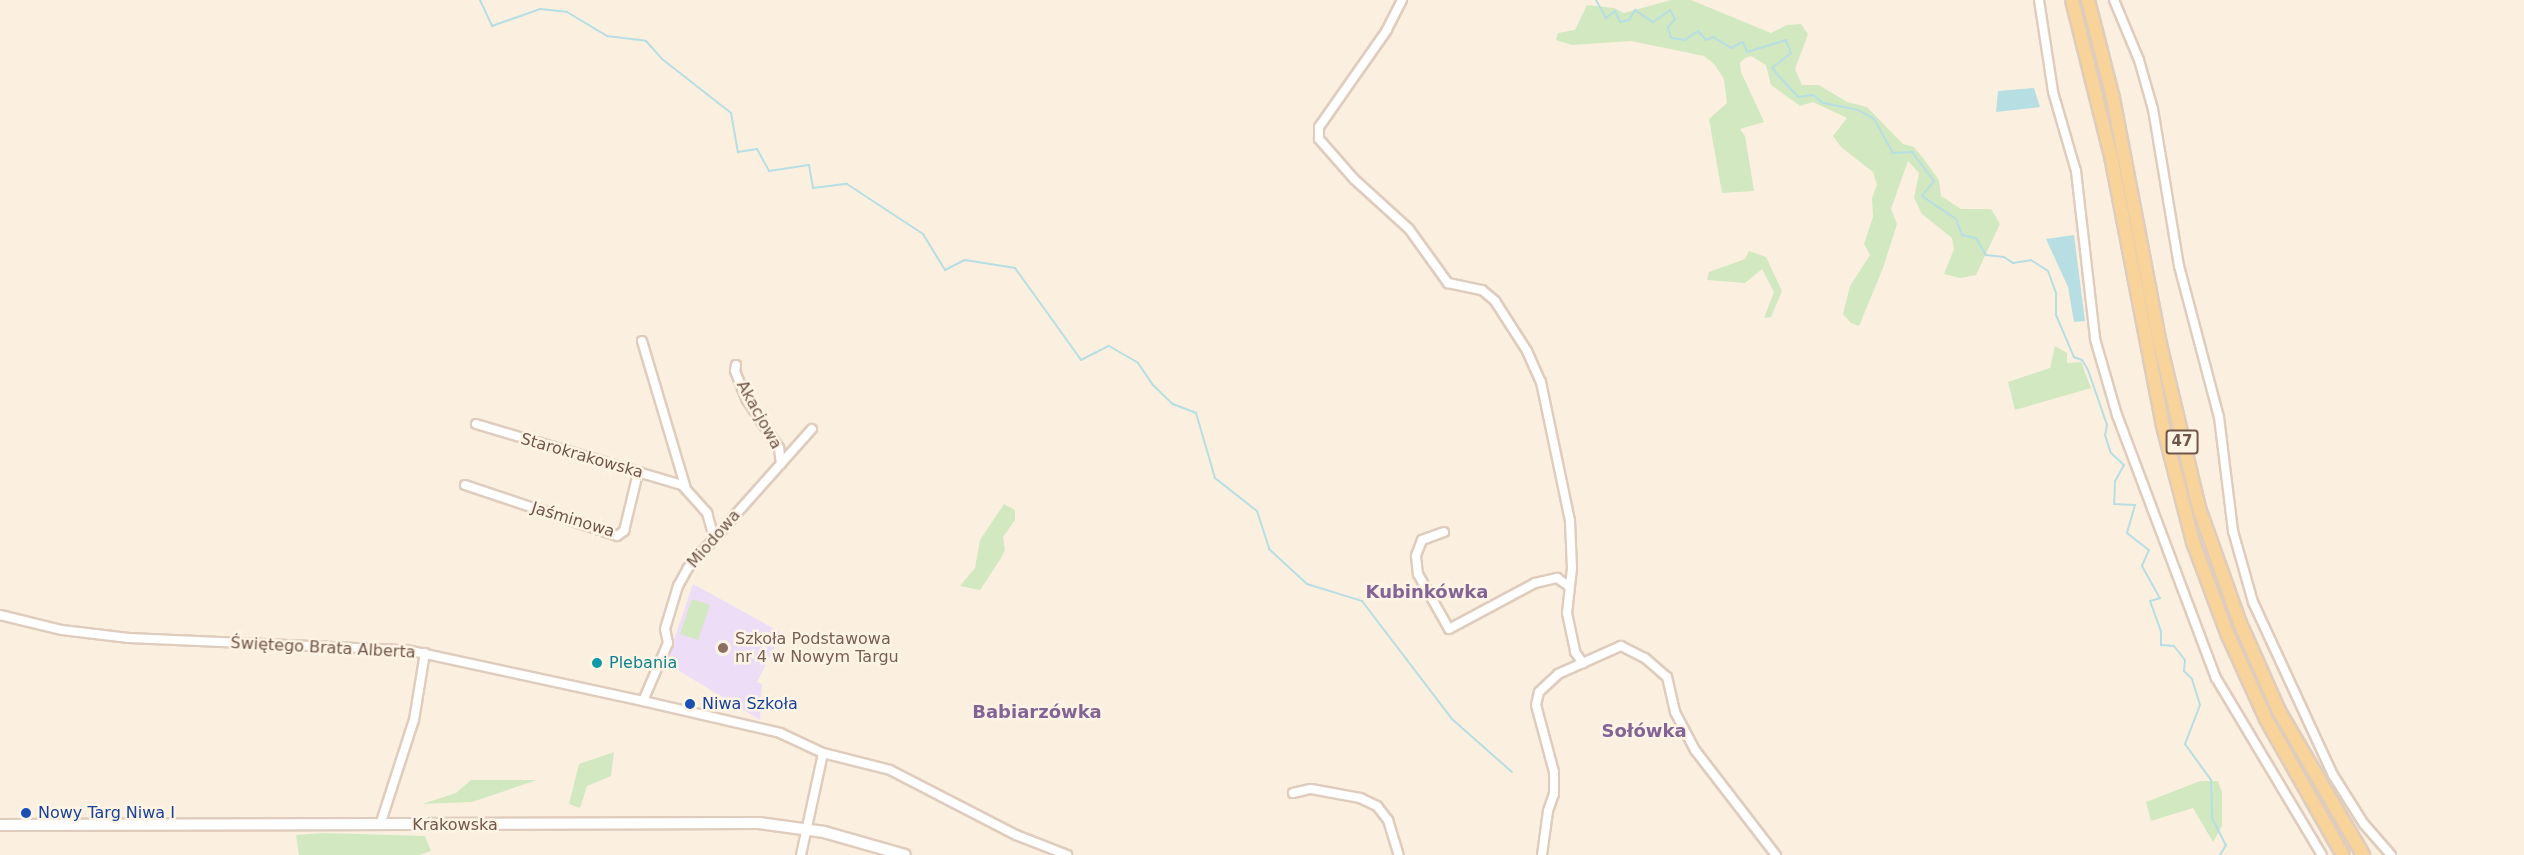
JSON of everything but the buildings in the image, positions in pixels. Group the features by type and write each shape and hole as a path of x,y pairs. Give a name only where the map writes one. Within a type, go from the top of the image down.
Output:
{"main road":[{"name":"47","path":"2072,0 2111,156 2163,426 2193,542 2227,633 2266,719 2343,855"},
{"name":"47","path":"2088,0 2113,98 2157,333 2199,508 2236,613 2279,711 2363,855"},
{"name":"Krakowska","path":"0,825 759,823 809,828 905,855"}],"street":[{"path":"1402,0 1388,30 1319,127 1319,139 1353,179 1409,229 1448,282 1482,290 1495,301 1527,351 1541,382 1570,521 1569,586 1572,639 1583,663"},
{"path":"2039,0 2050,78 2076,171 2095,339 2117,416 2216,678 2322,855"},
{"path":"2114,0 2150,98 2179,266 2219,417 2233,531 2253,602 2333,775 2364,824 2391,855"},
{"name":"Starokrakowska","path":"642,341 686,490"},
{"name":"Akacjowa","path":"736,365 735,371 747,400 779,448 782,464"},
{"name":"Starokrakowska","path":"476,424 682,485 707,513 714,538"},
{"name":"Miodowa","path":"643,701 668,643 665,629 678,586 714,538 812,429"},
{"name":"Jaśminowa","path":"465,485 617,536 624,531 638,473"},
{"path":"1444,532 1422,540 1416,556 1418,574 1449,628 1534,583 1557,578 1569,586"},
{"name":"Świętego Brata Alberta","path":"0,615 62,630 129,638 384,647 425,653 643,701 780,733 823,753 890,770 1016,835 1067,855"},
{"path":"1542,855 1548,811 1554,794 1554,772 1536,705 1547,681 1621,646 1659,668 1667,678 1675,712 1695,750 1776,855"},
{"path":"380,825 414,720 425,653"},
{"path":"801,855 809,828 823,753"},
{"path":"1293,792 1311,789 1360,798 1377,806 1388,820 1399,855"}],"shaded area":[{"name":"Szkoła Podstawowa nr 4 w Nowym Targu","path":"693,584 782,633 757,682 762,684 760,720 666,663"}],"green space":[{"path":"1671,0 1691,0 1771,33 1787,25 1801,24 1808,34 1795,69 1802,85 1819,85 1847,102 1867,107 1903,144 1914,147 1939,180 1941,196 1961,209 1991,209 2000,224 1976,275 1960,278 1944,274 1954,249 1952,238 1922,214 1914,198 1919,173 1908,161 1891,209 1897,224 1883,268 1859,326 1851,323 1843,314 1850,286 1870,255 1864,244 1873,217 1872,198 1877,185 1873,172 1841,147 1833,136 1847,118 1813,102 1800,106 1771,85 1766,65 1751,56 1745,58 1740,63 1741,72 1764,122 1740,129 1745,136 1754,191 1722,193 1709,119 1727,103 1724,79 1714,64 1704,56 1631,41 1572,45 1556,40 1558,33 1575,30 1587,5 1614,8 1624,13"},
{"path":"1749,251 1766,257 1782,291 1771,317 1764,318 1774,292 1762,269 1745,283 1707,280 1709,272 1745,259"},
{"path":"2055,346 2067,353 2067,363 2081,362 2091,388 2015,410 2008,382 2050,368"},
{"path":"1004,504 1015,510 1015,520 1003,537 1005,550 1001,558 980,590 960,586 975,568 980,540"},
{"path":"692,599 710,605 698,640 680,634"},
{"path":"614,752 611,776 587,786 580,808 569,804 579,764"},
{"path":"471,780 537,780 472,802 422,804 456,793"},
{"path":"2200,781 2218,781 2222,792 2222,826 2213,842 2193,808 2151,821 2146,802"},
{"path":"324,833 425,836 431,851 419,855 299,855 296,835"}],"water":[{"path":"2034,88 2040,107 1996,112 1998,91"},
{"path":"2074,235 2085,321 2074,322 2068,287 2046,239"}],"waterway":[{"path":"480,0 492,26 540,9 567,12 607,36 646,41 662,59 731,113 738,152 757,149 769,171 809,165 813,188 847,184 923,234 945,270 965,260 1015,268 1081,360 1109,346 1138,363 1153,385 1173,404 1196,413 1215,478 1257,511 1269,549 1307,584 1362,601 1452,719 1512,772"},
{"path":"1596,0 1606,18 1615,11 1620,22 1629,20 1635,10 1653,22 1670,10 1675,19 1668,27 1671,38 1685,40 1698,31 1706,40 1713,37 1731,48 1743,42 1747,52 1786,40 1791,53 1772,68 1798,97 1813,95 1823,103 1858,110 1874,119 1893,153 1912,152 1934,181 1922,196 1956,219 1962,235 1976,238 1986,255 2004,257 2013,263 2031,260 2048,271 2056,293 2056,315 2074,357 2082,360 2088,370 2107,425 2105,435 2111,453 2124,465 2115,481 2114,504 2135,505 2127,533 2149,550 2142,566 2160,598 2150,601 2161,631 2161,645 2174,646 2185,660 2184,671 2192,679 2200,705 2185,744 2211,780 2212,818 2226,845 2220,855"}],"place":[{"name":"Szkoła Podstawowa nr 4 w Nowym Targu","path":"723,648"},
{"name":"Plebania","path":"597,663"},
{"name":"Niwa Szkoła","path":"690,704"},
{"name":"Nowy Targ Niwa I","path":"26,813"}],"district":[{"name":"Kubinkówka","path":"1427,592"},
{"name":"Babiarzówka","path":"1037,712"},
{"name":"Sołówka","path":"1644,731"}]}
